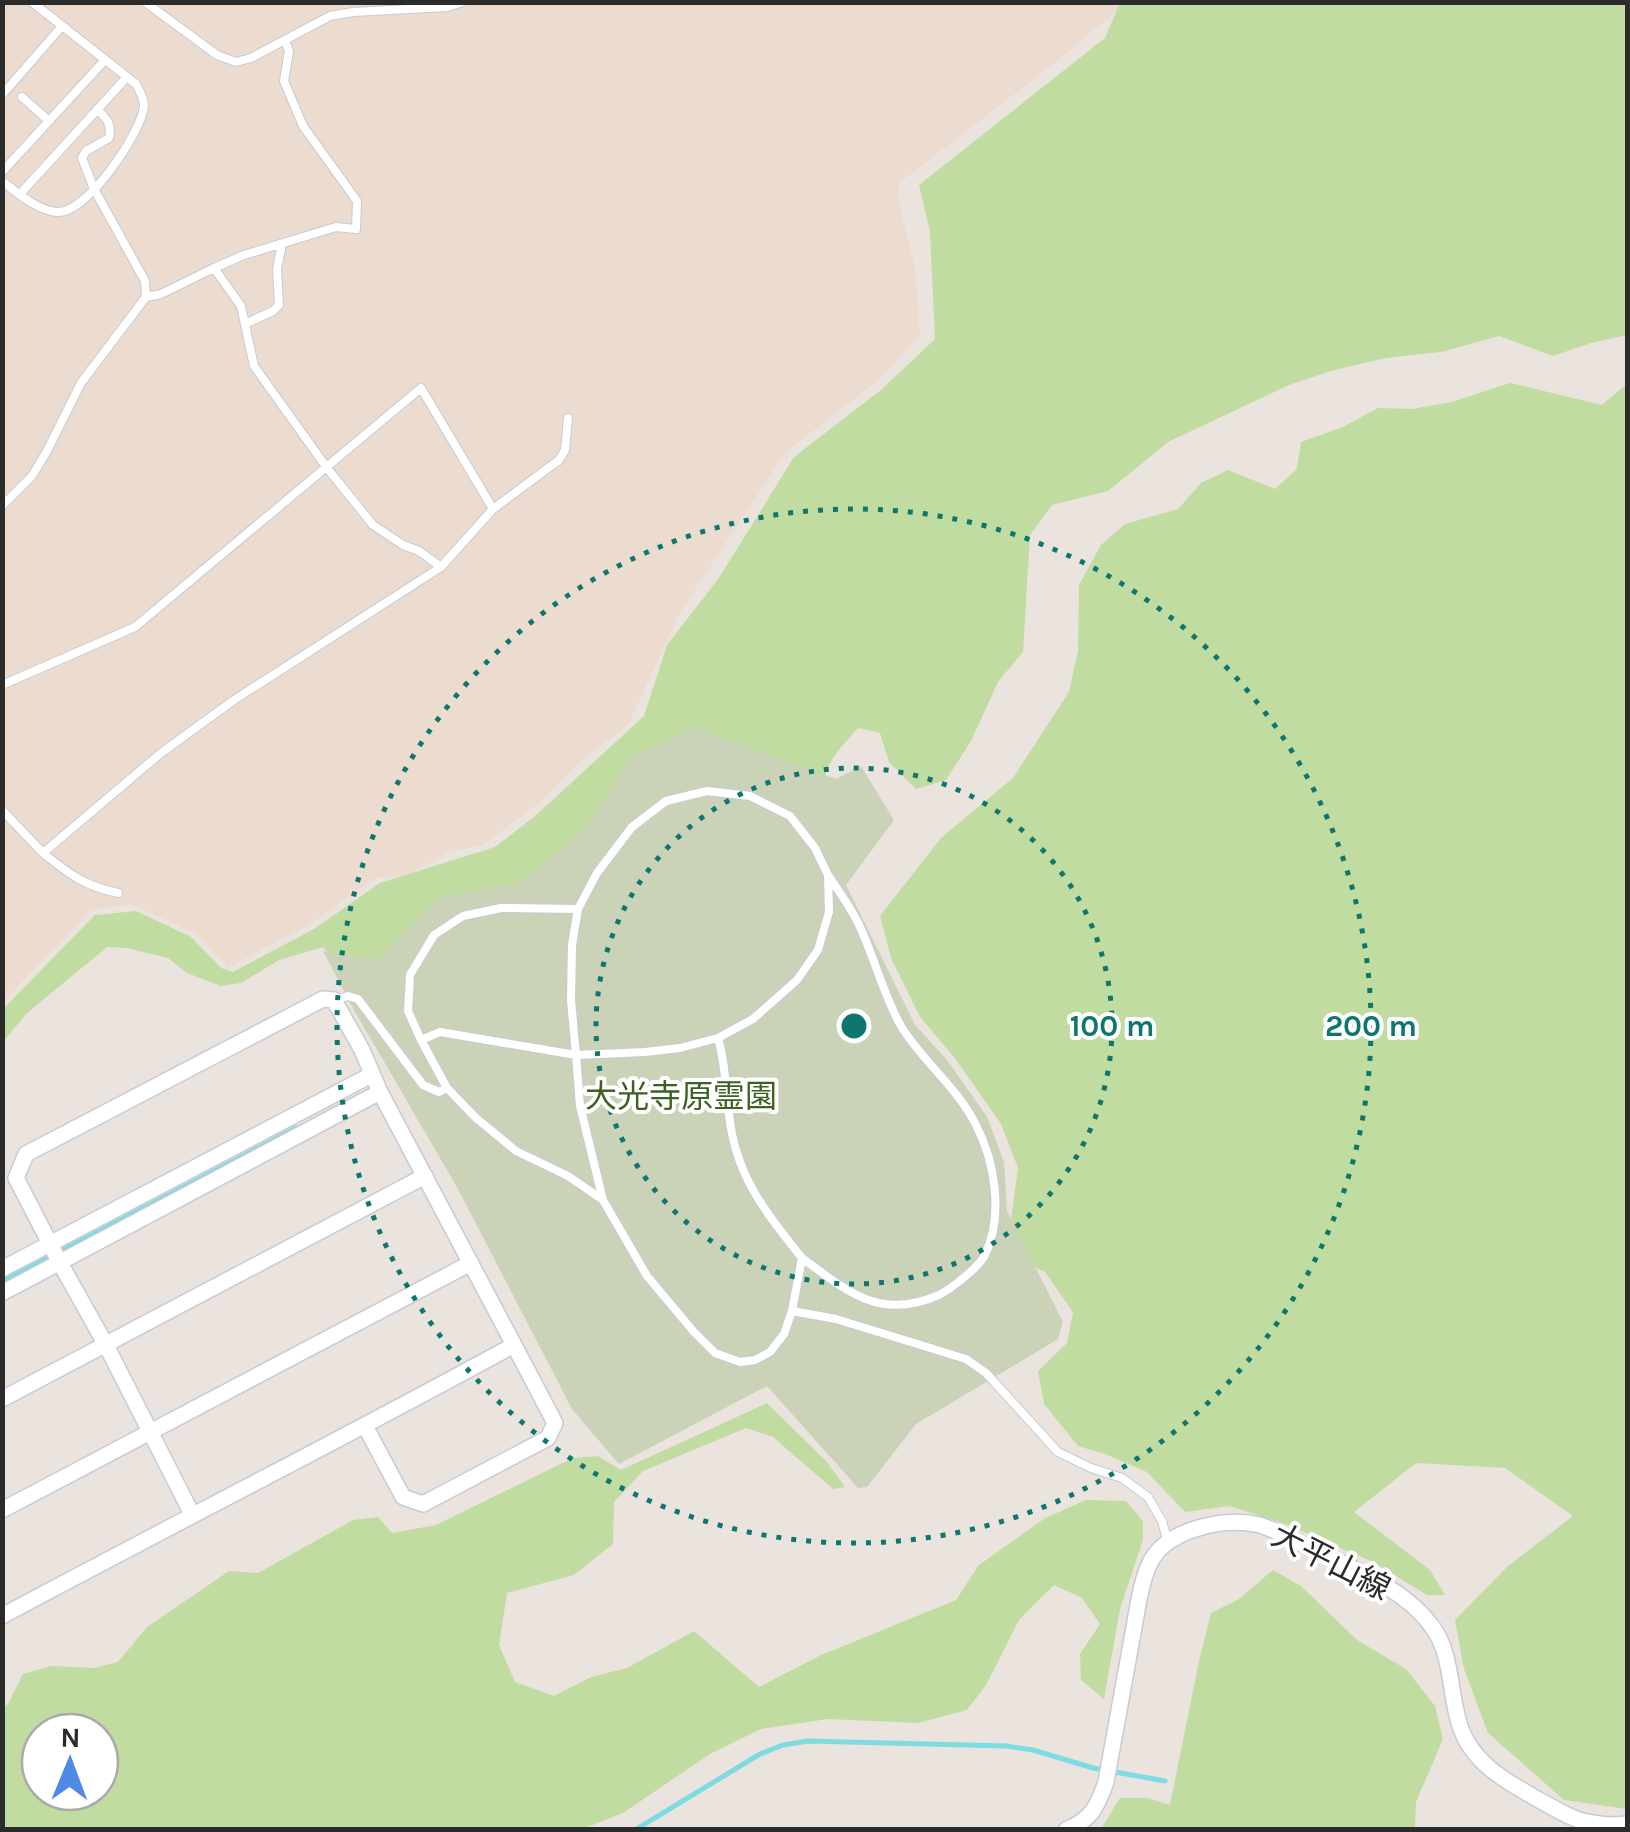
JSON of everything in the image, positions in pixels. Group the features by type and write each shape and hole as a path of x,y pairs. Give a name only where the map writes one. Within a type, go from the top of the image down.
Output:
{"street":[{"path":"192,1514 16,1178 26,1154 323,999 334,1000 362,1050 370,1075 555,1422 548,1438 423,1504 403,1497 365,1426"},
{"path":"2,1268 370,1075"},
{"path":"2,1293 380,1092"},
{"path":"2,1399 426,1176"},
{"path":"2,1510 471,1263"},
{"path":"2,1616 514,1345"},
{"name":"大平山線","path":"1168,1543 1191,1531 1222,1523 1256,1524 1386,1586 1416,1606 1434,1628 1444,1648 1460,1728 1474,1752 1499,1778 1581,1820 1628,1824"},
{"path":"1066,1830 1096,1808 1106,1782 1141,1593 1152,1560 1168,1543"}],"lane":[{"path":"2,180 32,203 59,212 74,208 94,189 133,138 144,111 144,98 136,84 32,2"},
{"path":"145,2 217,55 236,62 251,58 330,16 447,7 463,2"},
{"path":"2,96 62,26"},
{"path":"146,297 161,294 244,254 336,228 356,229 357,202 304,126 284,82 290,52 285,40"},
{"path":"2,172 105,60"},
{"path":"20,194 126,77"},
{"path":"2,79 11,86"},
{"path":"22,97 49,121"},
{"path":"2,506 32,476 80,383 146,297 145,281 94,189 82,158 109,138 108,120 97,110"},
{"path":"246,324 279,305 277,268 282,244"},
{"path":"214,268 241,306 254,366 327,468 373,524 441,567"},
{"path":"2,686 135,628 421,388 493,510"},
{"path":"43,852 161,753 234,700 441,567 493,510 558,460 564,450 568,418"},
{"path":"718,1038 725,1060 729,1117 742,1172 760,1204 802,1258 848,1292 877,1304 912,1305 944,1293 984,1258 993,1227 995,1200 992,1168 976,1124 956,1092 900,1025 858,922 815,848 790,816 750,796 707,791 666,801 632,827 598,873 578,909 572,945 571,1000 580,1106 604,1200 648,1276 715,1353 740,1362 756,1360 770,1352 784,1334 802,1258"},
{"path":"2,810 74,878 94,888 118,893"},
{"path":"421,1040 440,1032 576,1055 680,1048 718,1038 753,1019 798,980 818,950 829,912 828,876"},
{"path":"578,909 501,908 463,916 434,935 410,975 408,1011 447,1088 476,1118 516,1151 568,1176 604,1200"},
{"path":"334,1000 348,996 358,999 424,1085 440,1092 447,1088"},
{"path":"792,1310 966,1359 986,1373 1058,1452 1122,1478 1148,1497 1162,1521 1168,1543"}],"shaded area":[{"path":"3,3 1126,3 899,183 898,199 915,269 920,335 883,376 785,453 679,614 628,725 584,758 539,803 483,845 451,851 403,877 377,877 313,922 228,968 200,936 132,904 91,910 3,1002"}],"green space":[{"path":"1120,3 1627,3 1627,335 1553,356 1499,336 1441,352 1385,358 1331,371 1289,385 1168,442 1108,491 1052,505 1030,535 1023,652 998,682 971,741 946,780 916,789 889,762 880,733 858,728 832,760 819,800 397,993 340,966 323,947 279,960 241,983 221,986 187,973 168,958 107,947 26,1014 3,1042 3,1009 95,915 136,911 191,937 221,968 233,972 314,929 380,883 495,847 534,817 644,716 667,645 719,578 794,457 881,390 935,339 930,232 919,185 1105,38"},
{"path":"1510,383 1602,405 1627,384 1627,1809 1564,1800 1488,1733 1464,1669 1455,1620 1508,1566 1573,1516 1505,1468 1416,1463 1354,1512 1430,1570 1445,1595 1427,1595 1375,1563 1288,1525 1229,1506 1185,1512 1147,1472 1078,1446 1044,1404 1038,1371 1067,1343 1073,1312 1045,1272 1019,1260 1009,1234 1018,1168 1001,1124 955,1058 920,1017 891,958 880,916 941,838 1013,778 1069,692 1078,651 1079,585 1101,545 1125,524 1178,509 1201,483 1228,470 1275,489 1297,469 1301,442 1343,427 1378,408 1412,409 1452,402"},
{"name":"大光寺原霊園","path":"695,728 836,779 861,766 894,820 846,885 915,1025 947,1060 987,1117 1004,1162 1007,1211 1063,1322 1058,1339 916,1424 867,1487 858,1488 767,1386 619,1464 572,1409 458,1189 323,951 377,960 439,898 519,883 584,831 630,757"},
{"path":"767,1403 826,1461 845,1487 833,1489 773,1437 746,1428 643,1471 614,1502 613,1544 574,1575 507,1593 499,1645 515,1682 554,1696 591,1677 627,1668 694,1631 759,1687 819,1656 956,1600 979,1565 1045,1518 1086,1500 1126,1501 1143,1521 1143,1540 1120,1609 1104,1699 1081,1680 1080,1654 1100,1624 1082,1598 1054,1585 1019,1620 986,1685 967,1710 918,1723 828,1719 761,1729 710,1754 623,1813 582,1829 3,1829 3,1707 23,1674 51,1666 94,1668 118,1662 147,1627 229,1571 258,1573 353,1520 378,1517 392,1533 436,1525 573,1458 598,1456 621,1470"},
{"path":"1273,1570 1301,1586 1357,1640 1406,1669 1435,1706 1443,1739 1416,1802 1415,1829 1101,1829 1120,1798 1148,1798 1170,1805 1211,1613 1239,1599"}],"waterway":[{"path":"2,1282 296,1128"},
{"path":"635,1830 760,1754 808,1741 1006,1746 1165,1781"}]}
